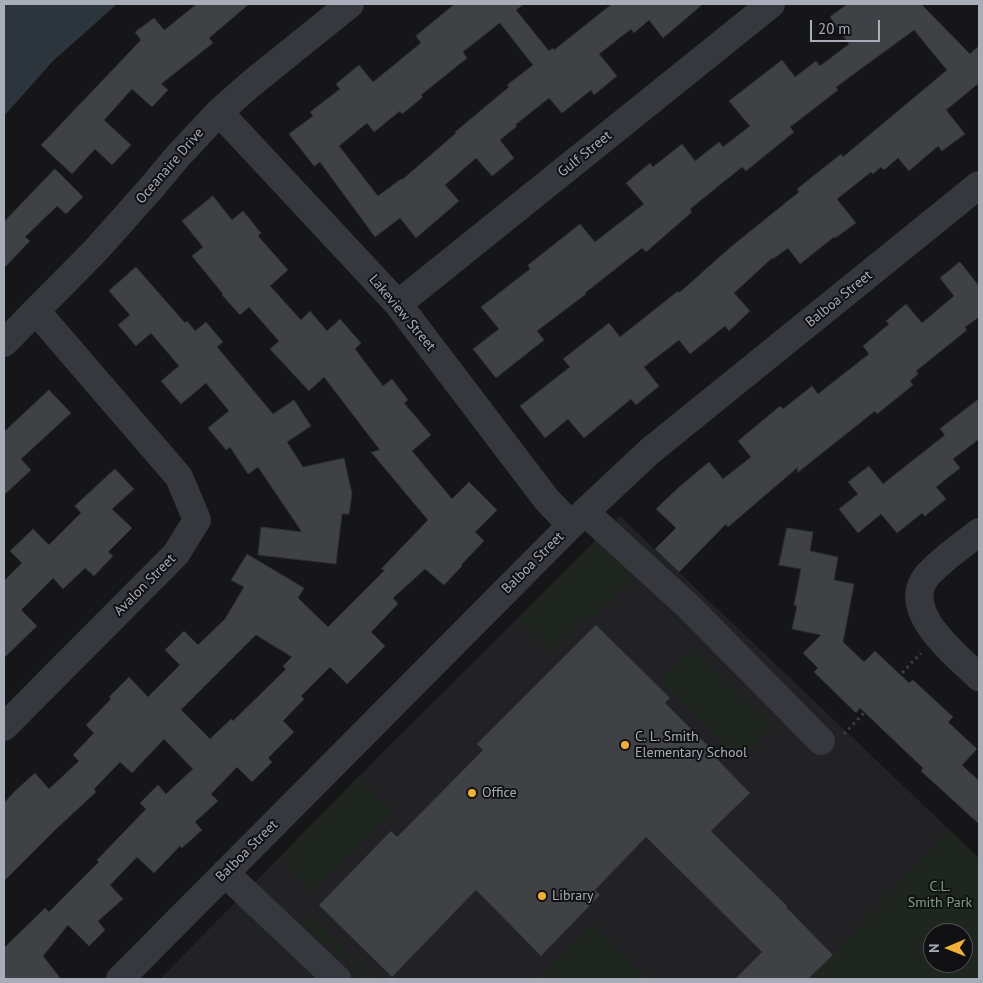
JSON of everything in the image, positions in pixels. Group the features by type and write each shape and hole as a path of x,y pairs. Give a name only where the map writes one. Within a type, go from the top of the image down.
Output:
{"street":[{"name":"Oceanaire Drive","path":"4,343 96,250 176,157 219,112 350,4"},
{"name":"Gulf Street","path":"398,304 772,4"},
{"name":"Lakeview Street","path":"219,112 398,304 547,500 578,518 689,606 821,741"},
{"name":"Balboa Street","path":"133,975 225,873 578,518 650,451 979,186"},
{"name":"Avalon Street","path":"4,727 176,554 196,520 179,477 36,311"},
{"path":"979,532 938,566 926,578 919,592 927,621 937,636 979,677"},
{"path":"225,873 338,979"}],"path":[{"path":"821,741 829,749 937,636"}],"shaded area":[{"path":"4,4 117,4 53,61 4,116"},
{"name":"C. L. Smith Elementary School","path":"620,516 979,858 979,979 160,979 377,758"}],"green space":[{"path":"597,539 634,577 589,622 584,618 550,652 517,619"},
{"path":"692,647 773,726 741,759 660,680"},
{"path":"359,776 393,812 312,892 281,856"},
{"name":"C.L. Smith Park","path":"948,829 979,858 979,979 808,979 833,955"},
{"path":"313,916 376,979 364,979 306,922"},
{"path":"593,923 648,979 536,979"}],"building":[{"path":"197,4 249,4 209,38 213,43 161,84 168,90 152,107 132,89 104,120 131,145 112,165 95,149 72,174 41,145 141,40 135,32 154,18 164,30"},
{"path":"455,4 524,4 516,10 549,51 553,48 554,50 612,4 703,4 663,38 649,20 634,33 631,29 599,54 617,76 594,95 591,90 562,113 549,98 515,125 517,126 500,140 514,158 492,176 476,158 445,185 459,201 416,238 400,218 375,237 320,162 314,166 289,134 313,116 310,112 340,89 336,84 359,65 373,82 421,43 416,36","holes":["500,23 533,65 507,85 509,87 402,180 378,196 339,146 367,123 374,132 400,111 402,114 423,97 421,95 467,58 463,52"]},
{"path":"848,4 921,4 970,54 979,46 979,83 946,110 965,134 942,151 938,146 909,171 898,158 884,170 881,167 873,174 871,172 837,199 856,223 834,237 800,264 788,248 772,258 734,293 750,311 729,331 725,326 690,354 679,340 644,367 659,386 636,405 631,399 584,438 568,419 545,438 520,406 570,367 563,359 609,323 620,337 678,291 679,293 732,246 799,192 797,189 841,154 843,157 947,70 914,30 836,87 838,90 790,127 794,132 746,171 742,167 690,209 692,212 646,252 642,248 537,331 544,340 496,378 473,349 499,329 481,307 530,269 528,265 580,224 595,242 644,204 626,183 650,163 653,167 682,144 695,161 719,142 723,147 750,126 729,101 782,60 795,77 816,61 820,66 849,44 830,17"},
{"path":"55,169 83,197 66,214 57,206 25,237 30,241 4,268 4,222"},
{"path":"213,196 232,220 243,211 261,233 258,236 288,270 270,286 301,320 310,311 327,331 340,319 361,343 355,349 383,386 392,379 408,400 404,403 431,435 412,451 452,499 469,482 497,510 475,532 484,541 444,585 425,569 393,598 398,604 371,632 385,646 347,684 330,667 301,696 304,699 283,721 294,732 268,758 272,762 252,782 237,767 211,794 218,801 195,822 202,830 182,848 180,846 154,873 137,857 110,885 123,899 98,921 105,930 89,946 68,925 43,956 61,979 4,979 4,948 45,908 49,912 99,862 97,860 146,809 140,803 158,785 166,794 193,769 164,739 132,773 120,762 94,789 96,792 4,881 4,803 15,791 35,773 49,789 79,761 73,755 94,733 86,725 111,699 109,697 129,677 148,697 180,665 165,650 184,631 198,645 225,619 244,587 231,580 247,554 304,588 298,598 328,627 385,570 381,569 428,520 371,452 380,450 324,377 309,391 270,349 279,341 249,307 240,315 222,295 192,256 203,247 182,221","holes":["256,635 292,657 283,666 286,669 233,721 231,719 210,739 181,710"]},
{"path":"960,262 979,286 979,317 965,327 967,330 916,371 918,374 910,381 913,385 877,414 875,411 797,473 798,467 728,527 726,524 679,572 655,549 676,528 656,509 678,488 709,462 723,479 751,457 738,441 780,406 783,409 812,386 818,394 869,354 863,346 889,324 886,321 906,304 922,323 954,296 940,278"},
{"path":"136,267 185,323 187,321 195,331 206,322 223,342 217,347 273,414 294,400 311,426 287,442 303,467 344,458 352,494 349,514 342,514 336,564 258,555 261,527 302,532 258,467 248,474 230,447 226,450 208,428 229,411 206,383 181,404 161,381 179,366 151,333 136,346 118,325 130,315 109,291"},
{"path":"49,390 71,413 21,459 31,470 4,495 4,432"},
{"path":"979,399 979,439 953,459 960,468 936,487 946,499 925,516 922,513 897,533 881,514 858,533 839,509 858,494 848,482 869,466 883,484 945,435 940,429"},
{"path":"115,469 134,489 112,509 132,528 108,552 113,556 94,576 85,568 63,589 53,578 21,610 37,626 4,658 4,581 22,563 10,551 33,529 49,545 81,513 75,506"},
{"path":"787,528 813,532 810,551 838,557 834,580 854,584 843,642 864,662 875,651 909,683 913,680 953,717 948,722 977,749 962,765 979,781 979,824 921,771 923,768 860,708 856,713 814,672 818,668 803,653 821,635 792,629 797,606 794,605 801,569 779,565"},
{"path":"596,625 670,698 665,703 714,752 712,754 750,793 711,831 787,906 833,955 808,979 735,979 762,952 646,837 595,890 600,895 541,956 476,890 392,977 319,905 391,831 397,837 483,750 477,744"}],"place":[{"name":"C. L. Smith Elementary School","path":"625,745"},
{"name":"Office","path":"472,793"},
{"name":"Library","path":"542,896"}]}
